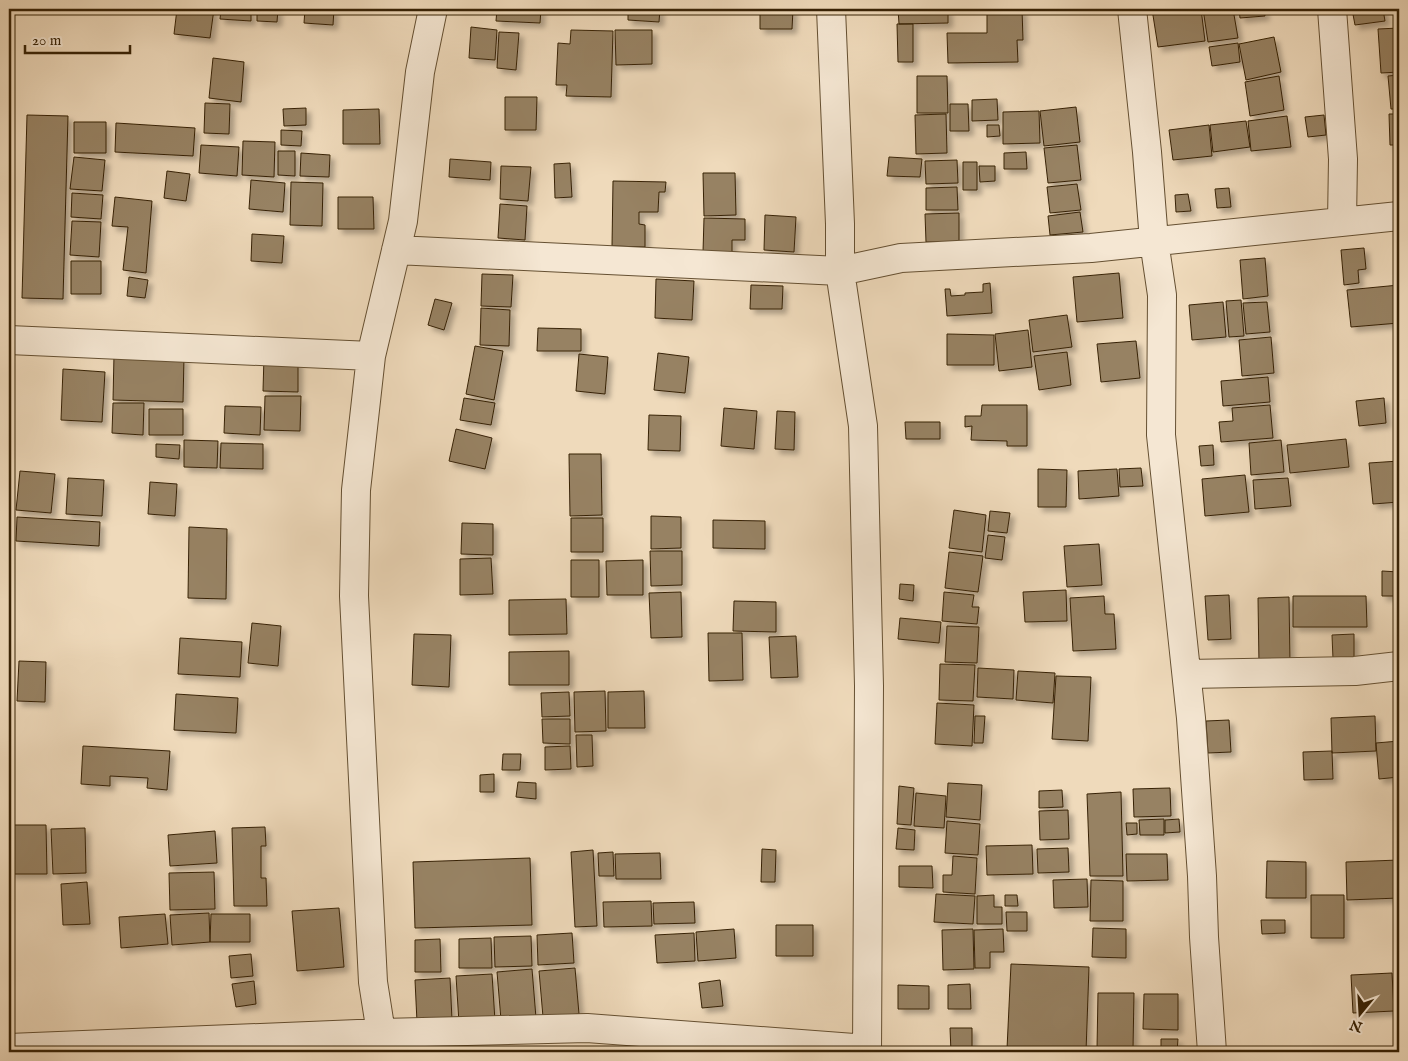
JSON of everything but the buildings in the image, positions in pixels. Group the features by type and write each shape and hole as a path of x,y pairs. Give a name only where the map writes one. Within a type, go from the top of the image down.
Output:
{"street":[{"path":"383,1043 373,982 354,596 356,490 371,356 403,221 420,72 433,9"},
{"path":"9,1048 383,1043 587,1028 867,1051 869,686 863,426 840,271 840,224 831,9"},
{"path":"1132,9 1154,242 1162,295 1161,435 1187,674 1202,866 1204,937 1212,1052"},
{"path":"1332,9 1343,159 1342,222"},
{"path":"396,250 840,271 901,258 1091,248 1399,216"},
{"path":"9,340 371,356"},
{"path":"1187,674 1355,671 1399,666"}]}
